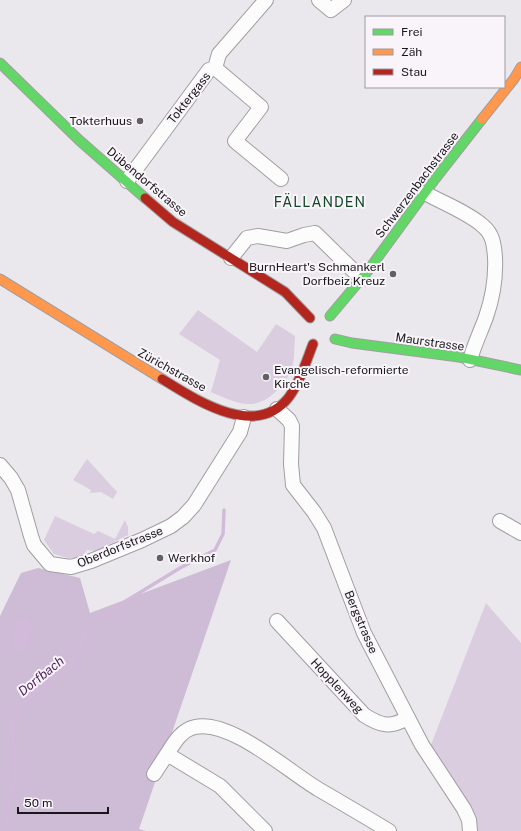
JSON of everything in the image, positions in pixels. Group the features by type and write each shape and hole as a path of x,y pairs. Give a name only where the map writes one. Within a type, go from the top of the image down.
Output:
{"main road":[{"name":"Dübendorfstrasse","path":"0,63 79,140 173,222 285,292 308,322 320,314 330,316"},
{"name":"Schwerzenbachstrasse","path":"330,316 342,304 362,279 425,193 514,79 521,67"},
{"name":"Zürichstrasse","path":"0,279 190,396 224,411 244,417 261,415 277,408 290,396 321,343 337,327 330,316"},
{"name":"Maurstrasse","path":"321,343 352,344 423,352 521,370"}],"street":[{"name":"Toktergass","path":"127,181 209,70 215,68 219,54 266,0"},
{"path":"319,0 331,10 344,0"},
{"path":"215,68 262,107 235,141 281,179"},
{"path":"425,193 485,227 494,245 494,288 486,316 473,348 470,360"},
{"path":"231,258 247,238 258,236 287,241 315,233 362,279"},
{"name":"Bergstrasse","path":"277,408 289,420 292,426 291,464 293,485 314,512 324,528 364,633 422,744 464,809 469,820 470,831"},
{"name":"Oberdorfstrasse","path":"0,465 11,478 18,490 34,545 50,564 71,567 91,561 142,540 171,526 183,517 194,505 240,432 244,417"},
{"path":"500,521 521,533"},
{"name":"Hopplenweg","path":"277,621 364,715 375,723 390,725 399,723 408,718"},
{"path":"154,774 180,734 194,727 215,727 245,740 317,788 389,831"},
{"path":"167,754 220,786 265,831"}],"shaded area":[{"path":"198,310 257,352 276,324 295,336 292,369 282,385 272,395 260,402 247,404 233,401 211,392 220,360 179,334"},
{"path":"87,459 117,492 113,499 101,492 90,493 91,490 73,480"},
{"path":"55,516 94,534 98,531 115,539 125,520 128,527 128,535 96,551 87,550 82,557 68,558 54,554 44,540"},
{"path":"231,560 139,829 146,831 0,831 0,616 21,573 38,568 80,578 90,613"},
{"path":"486,603 521,643 521,831 463,831 464,818 427,755"},
{"path":"28,617 33,626 28,646 23,653 10,644 17,621"}],"waterway":[{"name":"Dorfbach","path":"0,830 8,819 8,804 16,777 12,722 21,705 73,662 88,629 103,615 180,568 215,550 223,534 224,510"}],"traffic: fast":[{"path":"0,63 79,140 145,198"},
{"path":"330,316 367,272 435,179 482,119"},
{"path":"335,339 352,343 459,357 521,370"}],"traffic: slow":[{"path":"482,119 514,79 521,67"},
{"path":"0,279 162,379"}],"traffic: jam":[{"path":"145,198 173,222 285,292 310,318"},
{"path":"162,379 192,397 226,412 243,416 260,415 275,409 289,397 300,378 313,344"}],"place":[{"name":"Tokterhuus","path":"140,121"},
{"name":"BurnHeart's Schmankerl Dorfbeiz Kreuz","path":"393,274"},
{"name":"Evangelisch-reformierte Kirche","path":"266,377"},
{"name":"Werkhof","path":"160,558"}],"district":[{"name":"FÄLLANDEN","path":"320,202"}]}
